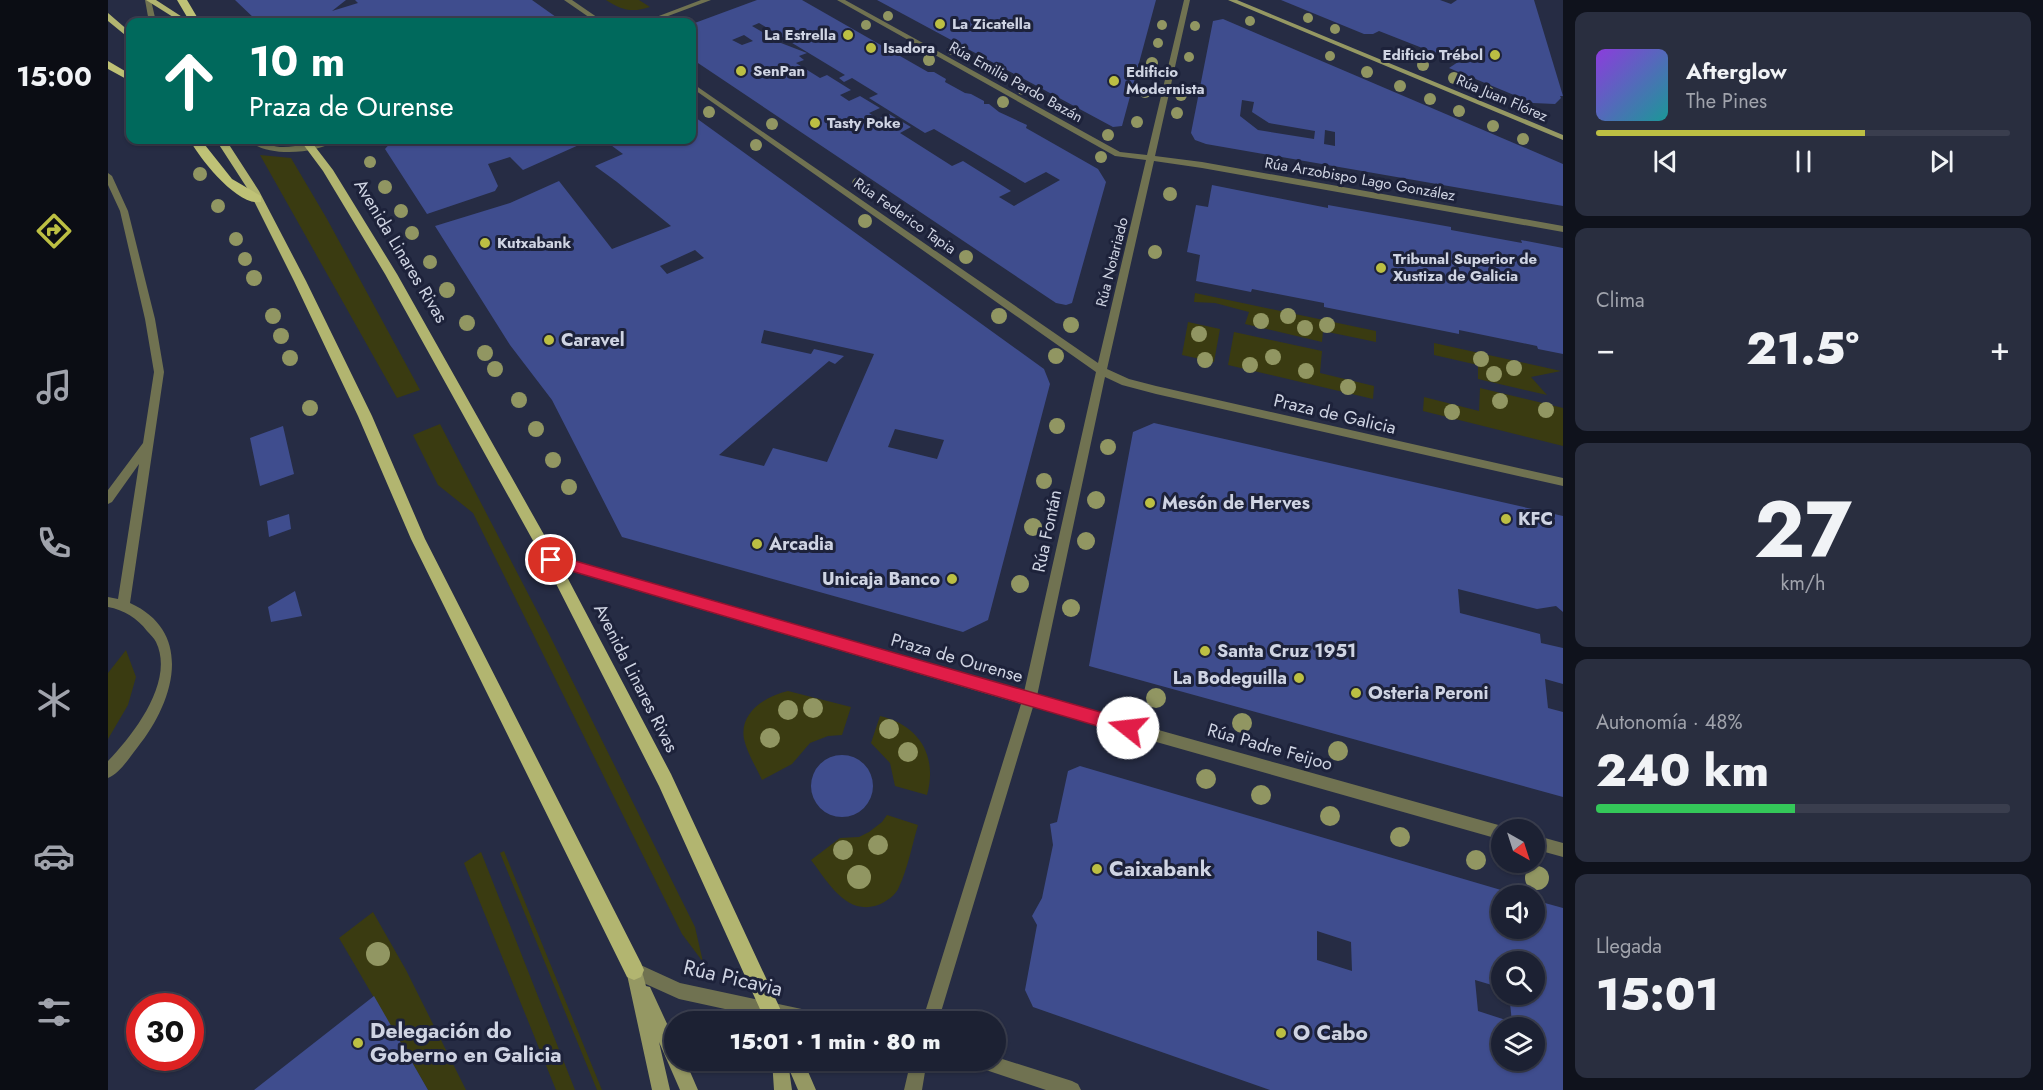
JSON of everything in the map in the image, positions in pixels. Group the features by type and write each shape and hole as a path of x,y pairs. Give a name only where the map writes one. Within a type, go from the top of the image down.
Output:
{"highway":[{"path":"182,0 193,18"},
{"path":"108,64 126,75"},
{"path":"198,144 228,182 257,199"}],"main road":[{"path":"149,0 179,18"},
{"name":"Rúa Juan Flórez","path":"1231,0 1563,138"},
{"path":"108,16 126,32"},
{"path":"224,144 257,199 365,416 418,539 634,970 664,1036"},
{"name":"Avenida Linares Rivas","path":"310,144 391,274 551,560 665,780 770,1011"},
{"path":"634,970 661,1090"},
{"path":"680,1071 689,1090"},
{"path":"781,1071 783,1090"},
{"path":"799,1071 807,1090"}],"street":[{"path":"149,0 152,18"},
{"path":"567,0 594,18"},
{"path":"658,18 708,0"},
{"name":"Rúa Emilia Pardo Bazán","path":"840,0 1118,154 1151,159"},
{"name":"Rúa Notariado","path":"1102,371 1187,0"},
{"name":"Rúa Federico Tapia","path":"696,89 1102,371"},
{"path":"256,144 268,148 301,144"},
{"name":"Rúa Arzobispo Lago González","path":"1151,159 1202,165 1563,229"},
{"path":"108,176 124,211 150,319 159,372 123,604"},
{"name":"Praza de Galicia","path":"1102,371 1126,382 1156,390 1563,482"},
{"name":"Rúa Fontán","path":"1029,700 1102,371"},
{"path":"110,494 147,444"},
{"name":"Praza de Ourense","path":"551,560 1029,700 933,1011"},
{"path":"108,602 123,604 134,609 156,629 166,654 165,683 153,715 129,750 108,771"},
{"name":"Rúa Padre Feijoo","path":"1029,700 1491,830"},
{"path":"1545,845 1563,850"},
{"name":"Rúa Picavia","path":"634,970 679,991 749,1011"},
{"path":"1006,1068 1072,1090"},
{"path":"913,1090 917,1071"}],"shaded area":[{"path":"606,0 639,0 650,7 627,10"},
{"path":"260,155 291,158 327,219 420,390 397,398"},
{"path":"1195,293 1376,331 1376,342 1323,331 1322,342 1245,324 1249,312 1215,303 1194,302"},
{"path":"1188,322 1220,329 1214,362 1182,355"},
{"path":"1234,332 1322,351 1320,373 1374,386 1373,399 1228,365"},
{"path":"1434,343 1561,371 1531,377 1547,395 1478,379 1478,365 1434,355"},
{"path":"1480,388 1563,408 1563,446 1423,411 1424,397 1479,411"},
{"path":"440,424 548,632 695,927 703,962 682,934 473,513 438,485 413,435"},
{"path":"126,650 136,677 128,705 108,739 108,673"},
{"path":"788,691 851,707 842,735 828,736 810,743 792,764 762,780 745,744 746,721 750,713 763,701"},
{"path":"880,716 894,720 905,727 922,744 930,767 927,795 895,786 890,763 871,743"},
{"path":"887,815 918,825 905,872 898,890 887,900 878,905 856,906 831,887 811,860 840,838 859,837 869,832"},
{"path":"504,851 602,1090 597,1090 500,853"},
{"path":"481,852 575,1090 556,1090 464,863"},
{"path":"373,912 406,970 466,1090 428,1090 339,938"}],"building":[{"path":"235,0 346,0 332,11 358,3 355,0 532,0 557,18 254,18"},
{"path":"757,0 802,0 928,72 934,72 946,79 945,82 984,101 984,104 989,104 999,112 1027,125 1026,128 1098,169 1106,182 1072,303 1066,305 1056,303 696,62 696,23","holes":["759,23 845,75 839,78 844,82 852,78 878,94 869,98 925,133 934,129 1025,183 1046,172 1060,180 1014,206 999,197 1011,191 963,161 952,166 900,133 911,127 889,114 878,119 869,113 880,108 860,96 849,101 840,95 851,90 827,75 820,78 796,63 804,60 799,56 807,53 781,43 752,26","744,35 753,41 742,45 732,40"]},
{"path":"877,0 1156,0 1122,126 1113,127"},
{"name":"Edificio Trébol","path":"1281,0 1440,0 1451,4 1457,0 1534,0 1563,96 1560,96 1561,98 1555,104 1533,103 1449,68 1458,62 1379,31 1364,34"},
{"path":"1223,19 1563,164 1563,206 1206,144 1195,140 1191,133 1213,21","holes":["1242,100 1254,102 1252,112 1269,123 1315,131 1314,139 1258,130 1240,116","1325,130 1335,132 1335,146 1324,144"]},
{"path":"696,118 1044,369 1050,384 988,620 963,632 622,537 552,400 510,345 435,226 510,203 559,181 612,249 671,226 595,166 623,154 609,144 696,144","holes":["695,250 704,258 667,274 660,266","764,330 874,354 827,462 773,448 764,466 719,455 829,361 835,364 844,356 814,349 811,354 761,343","895,429 944,440 937,459 888,447"]},
{"path":"389,144 581,144 523,170 510,157 488,164 498,186 495,191 427,214 385,149"},
{"name":"Tribunal Superior de Xustiza de Galicia","path":"1212,185 1328,208 1328,205 1451,227 1451,230 1522,243 1521,240 1563,248 1563,354 1538,349 1537,346 1459,330 1459,334 1324,307 1324,303 1196,281 1200,255 1187,252 1196,205 1208,207"},
{"path":"1154,423 1563,516 1563,612 1556,606 1537,609 1458,589 1460,613 1540,634 1541,643 1563,648 1563,684 1545,679 1548,708 1563,712 1563,797 1089,666 1133,432"},
{"path":"283,426 294,474 260,486 250,438"},
{"path":"289,514 291,529 269,537 267,521"},
{"path":"295,591 302,616 271,622 268,607"},
{"path":"836,755 848,755 864,764 871,774 873,786 871,798 864,808 848,817 836,817 825,812 816,803 811,792 811,780 816,769 825,760"},
{"path":"1080,766 1491,887 1491,939 1545,939 1545,903 1563,908 1563,1090 1270,1090 1033,1007 1025,990 1037,925 1032,916 1042,898 1053,845 1050,824 1057,822 1068,771","holes":["1317,931 1351,942 1352,971 1317,960","1491,951 1545,951 1545,1005 1510,1005 1511,1017 1545,1017 1545,1071 1491,1071 1491,1017 1497,1017 1478,1011 1475,980 1491,985"]},
{"name":"Delegación do Goberno en Galicia","path":"374,996 428,1090 254,1090"}],"place":[{"name":"La Zicatella","path":"940,24"},
{"name":"La Estrella","path":"848,35"},
{"name":"Isadora","path":"871,48"},
{"name":"Edificio Trébol","path":"1495,55"},
{"name":"SenPan","path":"741,71"},
{"name":"Edificio Modernista","path":"1114,81"},
{"name":"Tasty Poke","path":"815,123"},
{"name":"Kutxabank","path":"485,243"},
{"name":"Tribunal Superior de Xustiza de Galicia","path":"1381,268"},
{"name":"Caravel","path":"549,340"},
{"name":"Mesón de Herves","path":"1150,503"},
{"name":"KFC","path":"1506,519"},
{"name":"Arcadia","path":"757,544"},
{"name":"Unicaja Banco","path":"952,579"},
{"name":"Santa Cruz 1951","path":"1205,651"},
{"name":"La Bodeguilla","path":"1299,678"},
{"name":"Osteria Peroni","path":"1356,693"},
{"name":"Caixabank","path":"1097,869"},
{"name":"O Cabo","path":"1281,1033"},
{"name":"Delegación do Goberno en Galicia","path":"358,1043"}],"route":[{"path":"551,560 1128,728"}]}
